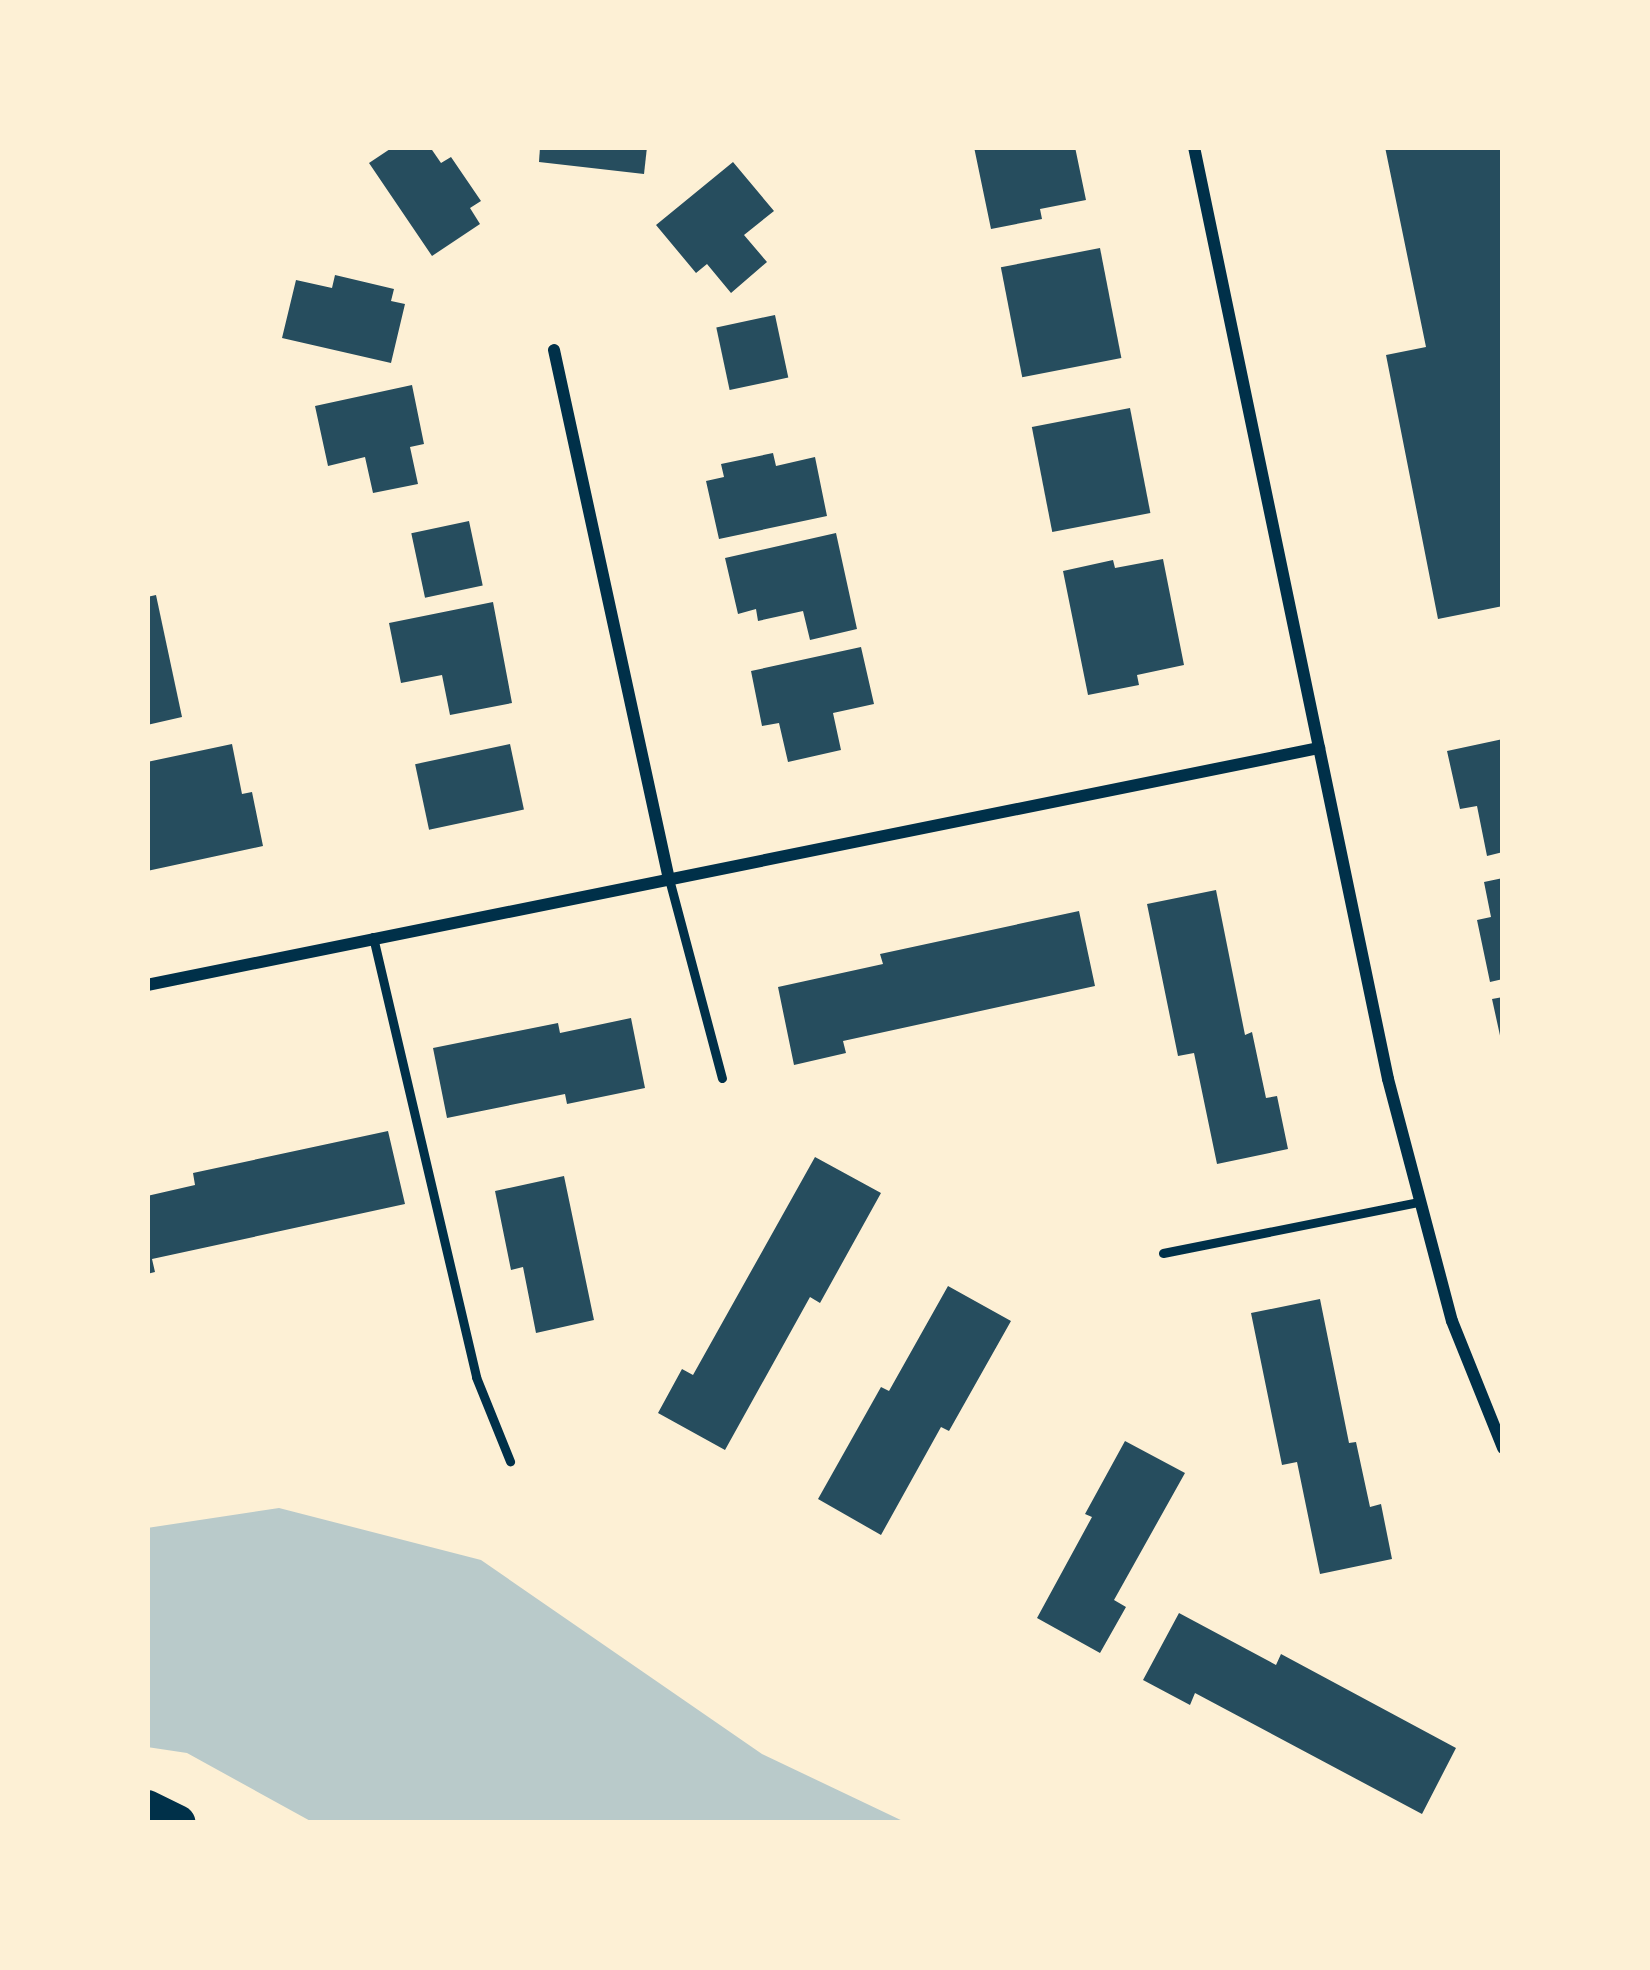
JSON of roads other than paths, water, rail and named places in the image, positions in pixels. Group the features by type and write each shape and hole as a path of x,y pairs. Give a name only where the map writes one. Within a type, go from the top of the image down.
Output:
{"highway":[{"path":"147,1808 178,1823"}],"street":[{"path":"1194,147 1419,1202 1452,1322 1503,1448"},
{"path":"554,350 669,879"},
{"path":"147,986 1319,748"}],"lane":[{"path":"669,879 722,1078"},
{"path":"373,938 476,1377 510,1461"},
{"path":"1162,1253 1419,1202"}]}
